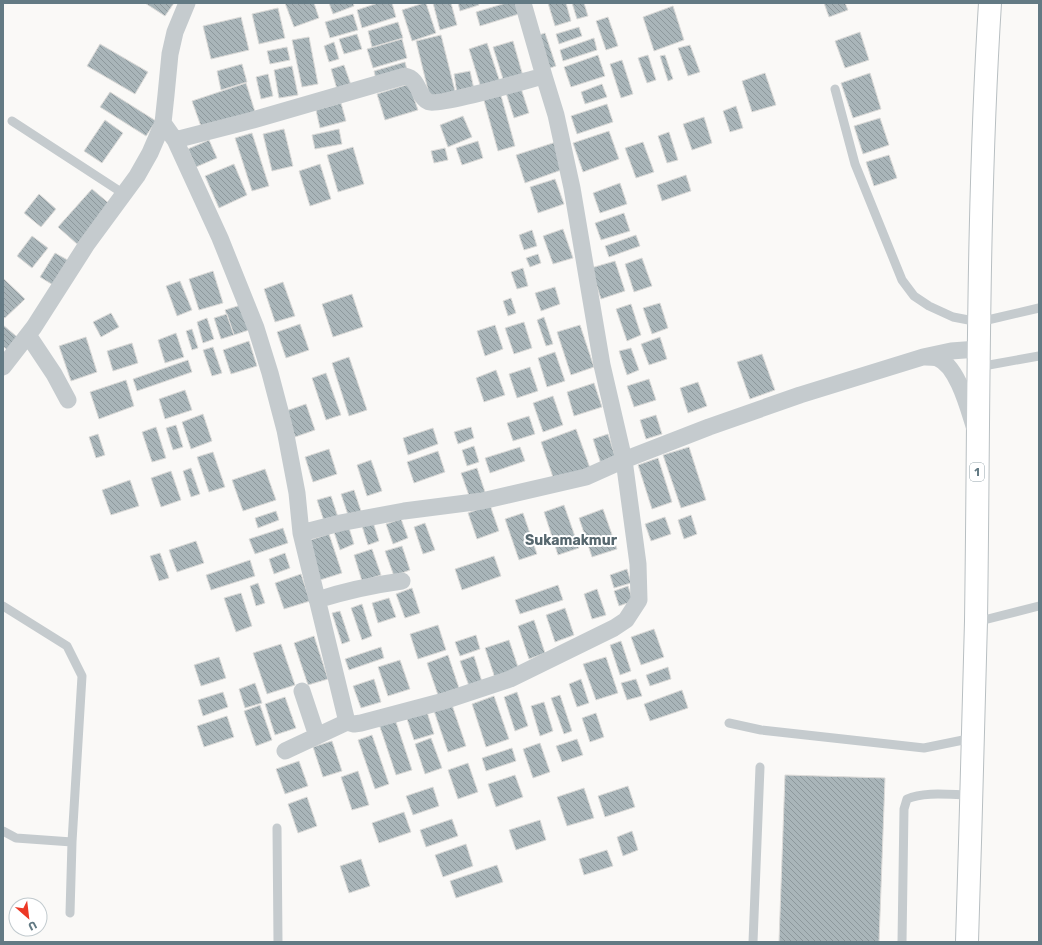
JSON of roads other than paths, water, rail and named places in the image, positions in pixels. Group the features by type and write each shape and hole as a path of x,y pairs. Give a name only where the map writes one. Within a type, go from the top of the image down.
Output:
{"main road":[{"name":"1","path":"967,942 976,622 978,358 984,95 990,3"}],"street":[{"path":"3,367 28,335 87,244 137,176 150,153 163,123 170,54 175,32 187,3"},
{"path":"285,751 347,722 354,724 362,723 444,701 510,679 614,628 626,620 639,600 638,564 624,460 602,365 572,188 556,115 523,3"},
{"path":"175,140 253,120 405,76 413,79 425,100 435,103 544,76"},
{"path":"163,123 175,140 220,238 256,328 270,373 285,430 297,493 301,533 347,722"},
{"path":"28,335 54,374 68,400"},
{"path":"301,533 340,522 482,500 586,477 624,460 709,427 800,395 923,357 951,351 978,358"},
{"path":"923,357 936,357 949,367 960,384 977,438"},
{"path":"317,600 344,592 402,581"},
{"path":"302,691 317,736"}],"lane":[{"path":"835,89 855,164 902,280 914,296 929,306 954,317 979,322 1039,308"},
{"path":"12,120 124,194"},
{"path":"978,358 1039,356"},
{"path":"3,606 67,646 82,676 72,842 70,913"},
{"path":"976,622 1039,606"},
{"path":"729,723 761,730 924,748 973,738"},
{"path":"753,942 760,768"},
{"path":"902,942 904,809 907,799 915,796 927,795 971,795"},
{"path":"277,828 278,942"},
{"path":"3,831 16,838 72,842"}],"district":[{"name":"Sukamakmur","path":"571,540"}]}
